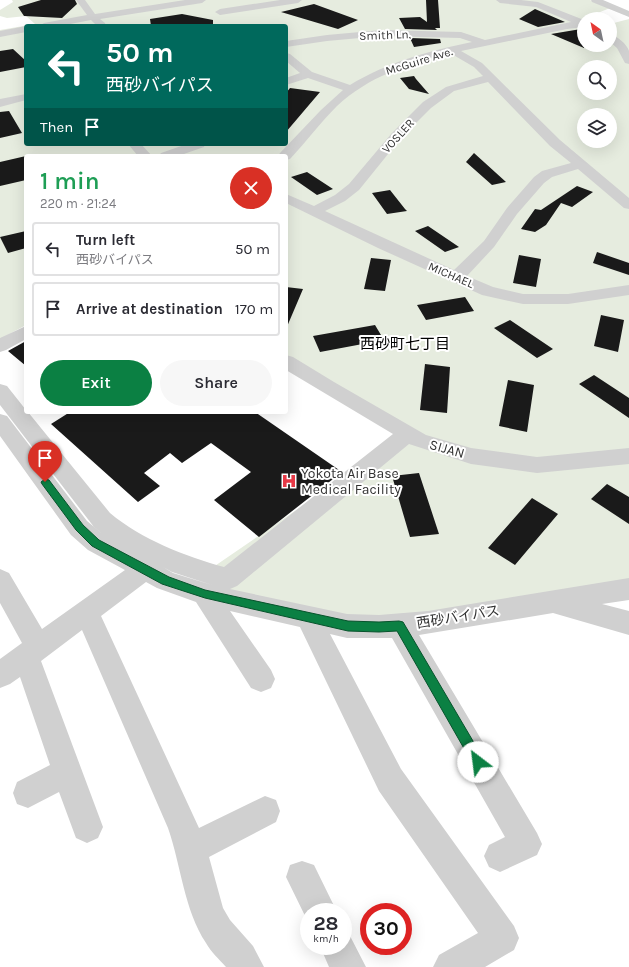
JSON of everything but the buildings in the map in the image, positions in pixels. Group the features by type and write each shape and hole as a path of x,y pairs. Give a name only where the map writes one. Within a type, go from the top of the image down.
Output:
{"street":[{"path":"80,0 92,17 101,24"},
{"path":"55,24 92,17 210,5 298,0"},
{"path":"500,0 538,6 577,20"},
{"path":"596,0 629,14"},
{"path":"210,5 231,19"},
{"path":"617,17 629,14"},
{"name":"McGuire Ave.","path":"287,154 333,103 352,89 388,70 452,50 577,24"},
{"path":"0,34 24,31"},
{"name":"Smith Ln.","path":"288,44 327,38 382,33 461,35 483,43"},
{"path":"617,43 621,46 629,61"},
{"path":"452,50 478,65 555,143 579,165 629,205"},
{"path":"288,58 308,74 352,89"},
{"path":"288,81 308,74"},
{"name":"VOSLER","path":"315,211 336,200 353,188 400,132 434,101 460,85 491,78"},
{"path":"0,103 24,97"},
{"path":"136,146 143,154"},
{"path":"172,154 194,146"},
{"path":"456,277 490,244 512,211 539,180 547,174 579,165"},
{"name":"MICHAEL","path":"288,199 384,245 488,291 523,299 568,299 629,290"},
{"path":"0,346 24,333"},
{"name":"SIJAN","path":"288,362 407,434 419,440 471,456 537,465 629,456"},
{"path":"0,391 102,520 111,528 181,565 228,579 407,434"},
{"name":"西砂バイパス","path":"0,421 79,528 96,543 166,581 205,594 348,626 379,627 428,623 629,589"},
{"path":"0,675 144,570"},
{"path":"0,580 32,651 67,772 87,827"},
{"path":"205,594 262,679"},
{"path":"554,602 629,623"},
{"path":"87,612 183,826 191,849 208,914 218,932 241,958 246,967"},
{"path":"308,617 390,780 502,938 451,967"},
{"path":"399,626 526,844 500,856"},
{"path":"28,793 67,772"},
{"path":"191,849 265,811"},
{"path":"302,877 315,903"},
{"path":"342,955 348,967"}],"shaded area":[{"path":"12,0 590,0 610,8 600,12 577,12 577,52 617,52 617,22 629,19 629,589 347,626 226,588 206,572 404,436 288,362 288,154 24,154 24,326 0,339 0,30 24,26 24,146 288,146 288,24 35,24 26,16 7,18 0,16 0,10 13,2"}],"place":[{"name":"Yokota Air Base Medical Facility","path":"289,481"}],"district":[{"name":"西砂町七丁目","path":"405,344"}],"route":[{"path":"45,482 79,528 96,543 166,581 205,594 348,626 399,626 478,762"}]}
